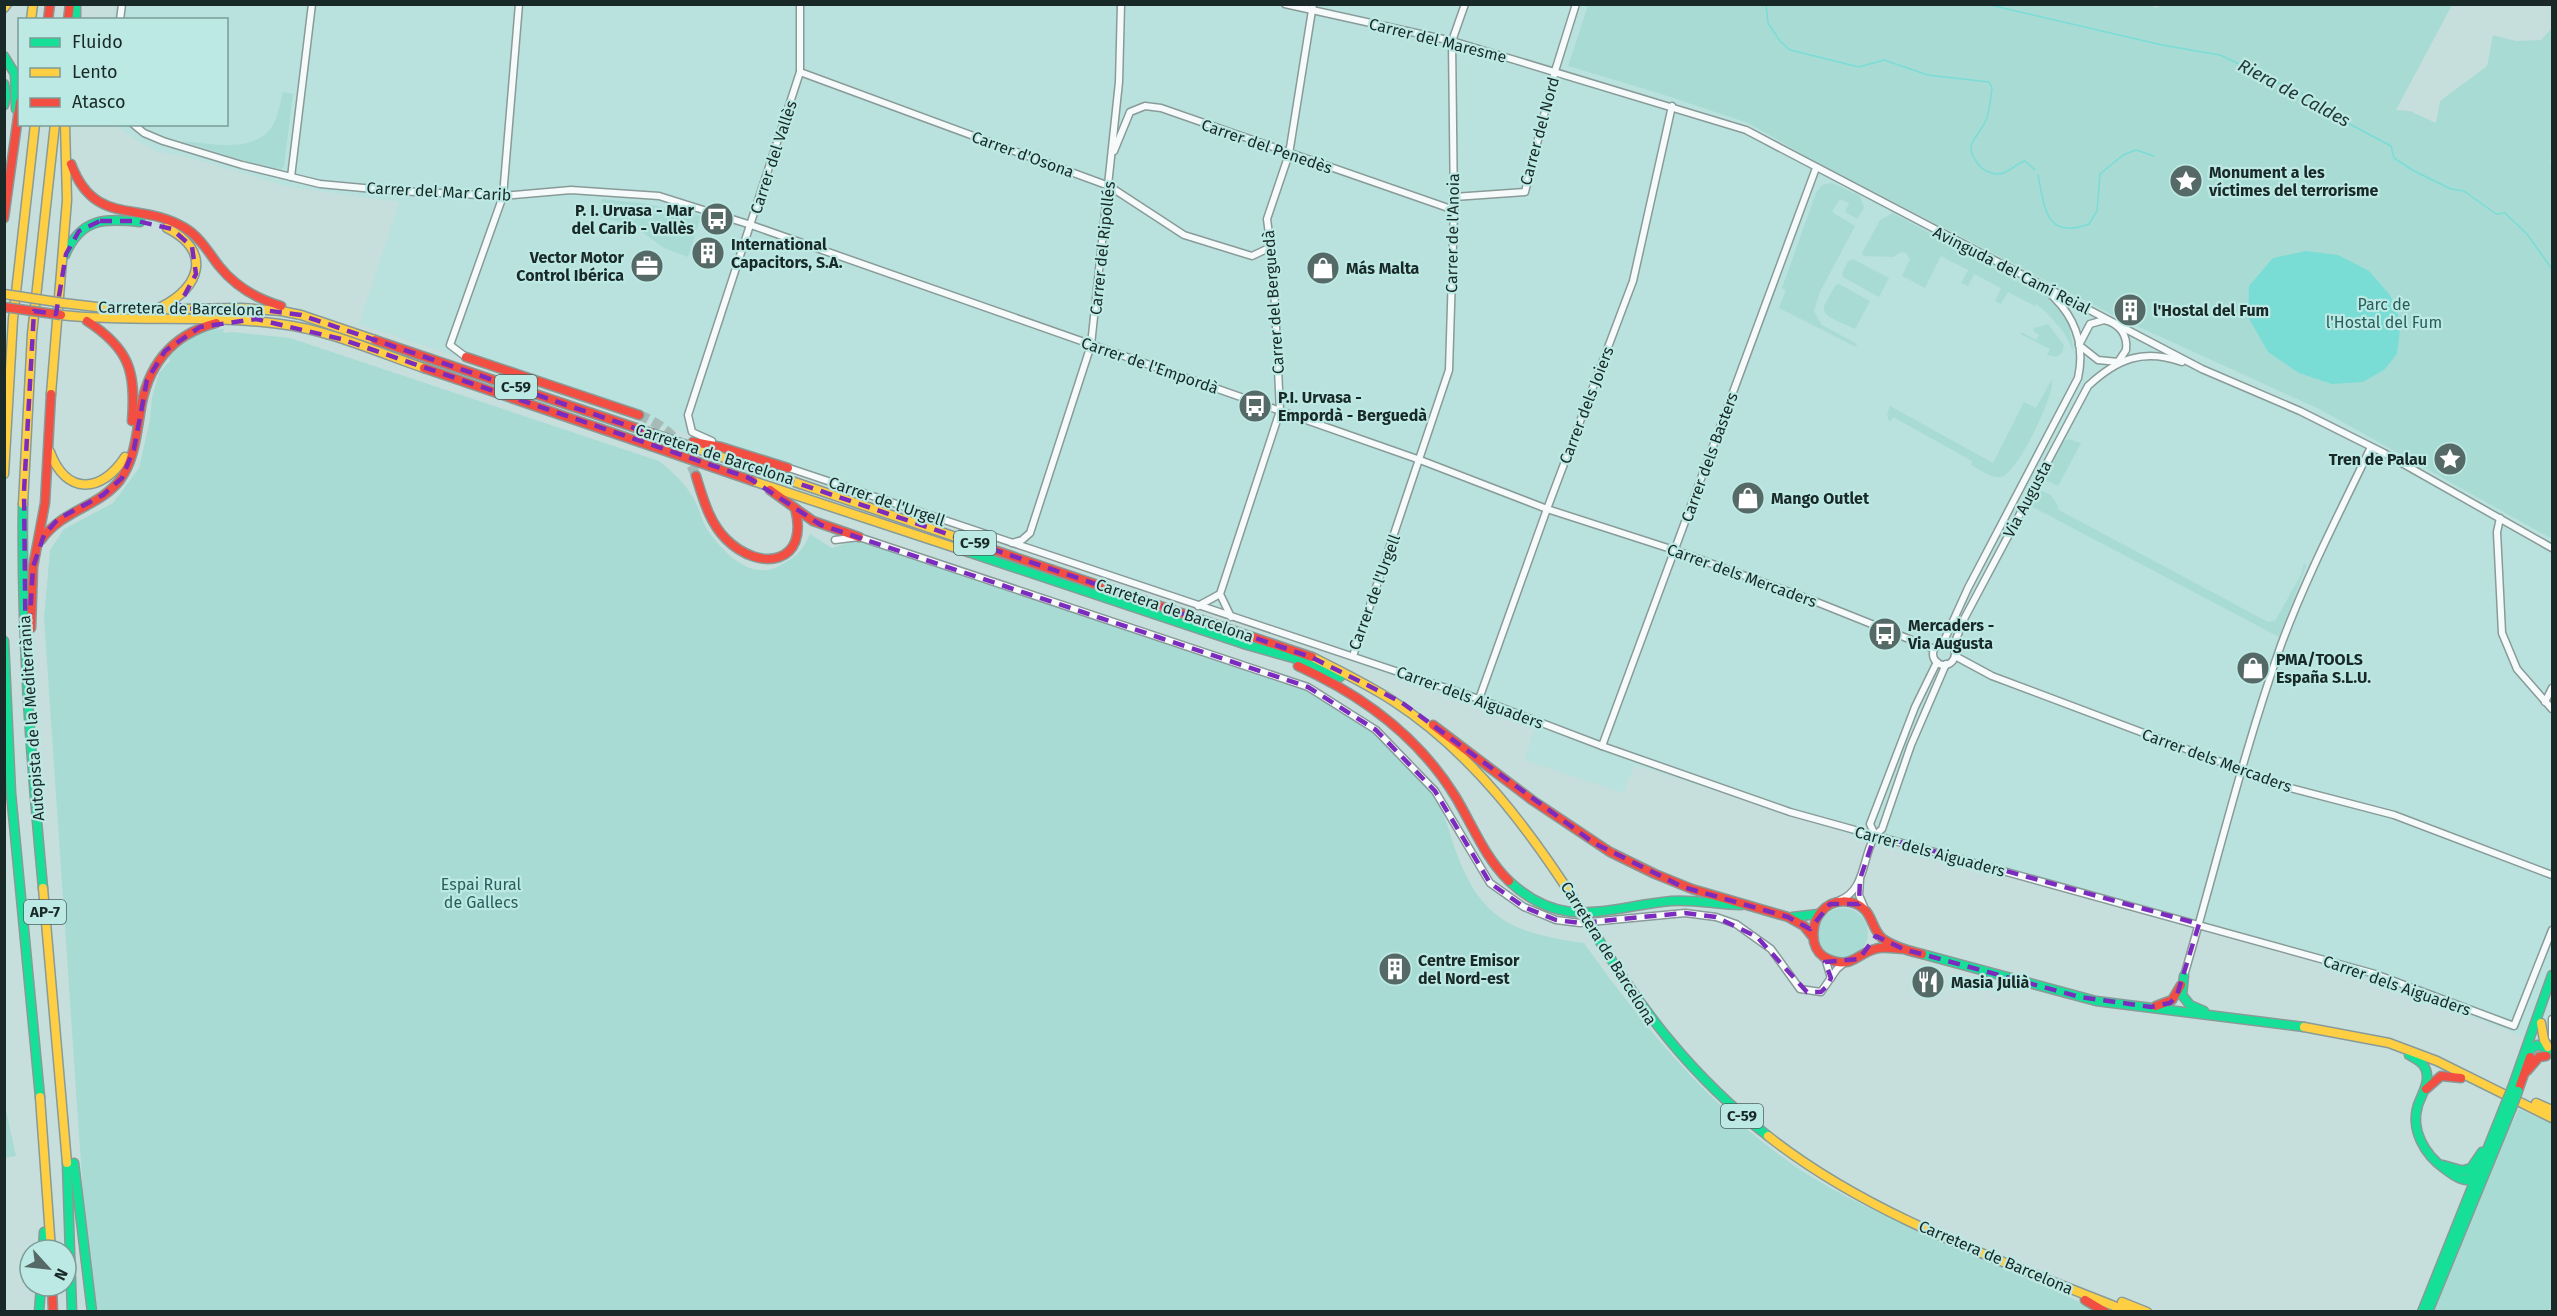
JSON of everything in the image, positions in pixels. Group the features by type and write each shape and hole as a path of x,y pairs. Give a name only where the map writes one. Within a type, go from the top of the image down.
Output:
{"main road":[{"path":"4,8 7,4"},
{"path":"4,56 13,66 16,77 16,130"},
{"path":"4,84 6,91 4,105"},
{"path":"5,212 18,116"},
{"path":"4,474 13,319 35,126"},
{"name":"Autopista de la Mediterrània","path":"55,126 37,277 26,430 23,547 26,682 33,779 67,1142 72,1311"},
{"path":"26,682 32,619 32,577 45,502 60,276 70,175 67,126"},
{"path":"70,175 85,192 101,204 126,213 166,221 188,231 205,247 226,273 249,292 278,305 354,326 369,336"},
{"path":"60,276 68,247 75,235 88,225 107,220 124,220 165,226 189,242 195,254 197,267 193,282 184,294 154,310"},
{"name":"Carretera de Barcelona","path":"4,294 124,310 213,306 264,309 301,315 369,336 1288,648 1331,665 1392,698 1466,759 1510,806 1548,857 1644,1010 1678,1054 1728,1105 1785,1151 1873,1204 2128,1311"},
{"name":"Carretera de Barcelona","path":"4,307 82,318 131,321 246,319 297,326 1247,645 1293,658 1334,674 1402,708"},
{"path":"48,437 50,454 56,469 70,481 82,485 96,484 109,478 120,466 127,450 134,397 129,364 123,349 113,338 82,318"},
{"path":"37,549 52,524 64,515 103,495 122,478 134,449 147,380 165,351 182,336 200,327 246,319"},
{"path":"466,357 639,415"},
{"path":"663,437 721,447 788,468"},
{"path":"696,476 708,513 720,533 735,548 753,558 762,560 777,558 790,549 795,542 800,525 795,508"},
{"path":"749,478 782,496 813,521 859,537"},
{"name":"Autopista de la Mediterrània","path":"4,641 10,757 50,1238"},
{"path":"1247,645 1337,684 1390,721 1419,748 1448,786 1501,873 1519,892 1536,902 1577,915 1681,901 1741,905"},
{"path":"1392,698 1430,723 1594,843 1635,866 1683,887 1788,917 1807,917 1818,914 1836,902 1852,902 1866,911 1881,938 1902,948 2080,997 2366,1037 2437,1061 2553,1118"},
{"path":"1818,914 1813,925 1816,947 1824,957 1844,963 1859,959 1865,954 1873,941 1874,927"},
{"path":"1788,917 1804,926 1813,937"},
{"path":"1865,954 1881,948 1902,948"},
{"path":"2523,1079 2553,975"},
{"path":"2151,1007 2170,1003 2177,995 2184,976"},
{"path":"2184,976 2182,995 2190,1005 2212,1015"},
{"path":"2428,1311 2485,1171 2515,1089 2524,1057 2553,992"},
{"path":"2541,1023 2544,1040 2550,1052"},
{"path":"2311,1028 2408,1054 2423,1063 2426,1071 2424,1091 2417,1112 2417,1130 2425,1150 2460,1179 2466,1181 2475,1179 2485,1171"},
{"path":"2532,1043 2550,1052"},
{"path":"2400,1047 2413,1047 2427,1052 2553,1110"},
{"path":"2515,1089 2530,1065 2539,1057 2550,1052"},
{"path":"2424,1091 2436,1077 2451,1075 2553,1123"},
{"path":"2464,1170 2471,1168 2508,1107"},
{"path":"2422,1311 2493,1134"},
{"path":"67,1142 74,1164 92,1311"},
{"path":"2440,1164 2464,1170 2475,1179 2477,1189"},
{"path":"43,1238 46,1172"},
{"path":"2460,1179 2464,1191 2463,1206"},
{"path":"2060,1283 2105,1311"},
{"path":"2076,1290 2106,1296 2147,1311"}],"street":[{"path":"291,177 312,4"},
{"path":"466,357 450,345 503,196 519,4"},
{"name":"Carrer del Vallès","path":"690,408 800,72 800,4"},
{"name":"Carrer del Ripollés","path":"1011,544 1022,540 1030,532 1091,345 1119,82 1121,4"},
{"name":"Carrer del Maresme","path":"1285,4 1312,7 1452,41 1555,71"},
{"name":"Carrer de l'Anoia","path":"1420,460 1449,370 1454,210 1452,41 1465,4"},
{"name":"Carrer del Nord","path":"1454,197 1525,192 1555,71 1576,4"},
{"name":"Carrer del Berguedà","path":"1220,594 1280,411 1271,247 1267,219 1289,154 1312,7"},
{"name":"Avinguda del Camí Reial","path":"1555,71 1746,130 2202,369 2300,411 2371,447 2553,548"},
{"name":"Carrer d'Osona","path":"800,72 1108,186 1184,235 1252,256 1271,247"},
{"name":"Carrer del Penedès","path":"1110,160 1130,112 1145,106 1161,108 1454,210"},
{"name":"Carrer dels Joiers","path":"1479,699 1633,280 1672,106"},
{"name":"Carrer del Mar Carib","path":"135,126 144,133 163,141 320,184 396,191 503,196 571,190 659,196 751,225"},
{"name":"Carrer dels Basters","path":"1602,746 1816,168"},
{"name":"Carrer de l'Empordà","path":"751,225 1420,460 1547,509"},
{"name":"Via Augusta","path":"1943,643 1968,588 2078,378 2081,363 2077,329 2068,312 2036,282"},
{"path":"2079,345 2090,324 2104,320 2112,322 2121,329 2127,344 2118,362"},
{"name":"Via Augusta","path":"2079,345 2098,360 2118,362"},
{"name":"Via Augusta","path":"1953,647 1964,619 2079,399 2088,386 2118,362 2130,358 2154,355 2202,369"},
{"name":"Carrer de l'Urgell","path":"690,408 688,415 690,426 692,432 698,436 1011,544 1353,656 1420,460"},
{"path":"2184,976 2242,770 2282,644 2328,536 2371,447"},
{"name":"Carrer dels Mercaders","path":"1547,509 1674,550 1814,601 1934,649"},
{"path":"2500,518 2497,532 2502,633 2517,669 2553,709"},
{"path":"835,540 859,537 1308,687 1376,730 1435,791 1490,883 1524,907 1556,920 1580,923 1685,913 1716,916 1736,924 1771,950 1800,989 1821,992 1844,963"},
{"path":"1198,606 1220,594 1231,617"},
{"path":"1836,902 1848,897 1860,879 1875,835 1882,829 1911,745 1946,664 1955,656 1953,647 1943,643 1934,649 1933,656 1937,662 1946,664"},
{"name":"Carrer dels Aiguaders","path":"1353,656 1479,699 1602,746 1790,812 2375,974 2514,1026 2553,930"},
{"name":"Carrer dels Mercaders","path":"1955,656 1992,676 2242,770 2267,782 2394,815 2553,875"},
{"path":"1875,835 1870,824 1908,724 1937,662"},
{"path":"2545,702 2553,688"},
{"path":"1860,879 1859,895 1866,911"},
{"path":"1824,957 1831,978"},
{"path":"2552,1035 2553,1019"}],"highlighted area":[{"path":"100,221 137,221 172,229 192,247 196,274 177,309 248,308 301,315 1311,657 1401,702 1594,843 1683,887 1788,917 1810,929 1830,904 1859,904 1860,879 1875,835 2199,924 2177,995 2170,1003 2151,1007 2080,997 1903,949 1876,936 1859,959 1825,962 1831,978 1827,986 1821,992 1807,992 1757,937 1716,917 1685,913 1580,923 1556,920 1524,907 1490,883 1435,791 1376,730 1308,687 821,525 749,478 341,339 256,319 200,327 165,351 147,380 134,449 122,478 103,495 58,519 44,535 33,567 26,682 24,491 34,311 56,314 66,254 79,231"}],"shaded area":[{"path":"116,4 1588,5 1568,66 1748,123 1818,163 2117,317 2321,410 2552,539 2552,1048 2418,996 2309,959 1893,843 1881,844 1635,765 1623,793 1524,760 1535,728 1420,685 788,468 359,324 399,202 289,187 191,158 158,152 137,141 116,126 228,126 228,18 114,18"}],"green space":[{"name":"Parc de l'Hostal del Fum","path":"2144,4 2158,8 2159,4 2452,5 2396,110 2410,111 2436,123 2440,101 2487,66 2493,35 2516,41 2541,40 2552,28 2552,155 2550,161 2552,163 2552,539 2321,410 2117,317 1818,163 1748,123 1568,66 1588,5"},
{"path":"283,92 293,94 282,169 267,168 181,141 229,145 253,141 263,136 271,128 277,116"},
{"path":"1832,183 1860,196 1864,208 1857,219 1845,212 1849,203 1840,199 1832,212 1855,226 1820,292 1814,311 1822,325 1855,343 1858,348 1779,308 1786,290 1782,288 1816,193 1822,185"},
{"path":"602,199 648,204 701,216 688,257 664,248 631,224 598,217"},
{"path":"1893,213 2051,300 2069,324 2074,352 2063,331 2036,304 2035,306 2008,292 2001,304 1995,301 2001,288 1974,274 1968,286 1961,283 1968,270 1941,256 1925,288 1902,276 1910,259 1906,253 1901,252 1893,257 1863,256 1862,253 1880,220"},
{"path":"1853,259 1889,278 1879,297 1843,277 1842,273 1848,261"},
{"path":"1839,284 1870,301 1855,329 1829,317 1824,311 1824,306 1835,286"},
{"path":"2048,324 2064,345 2062,353 2056,357 2047,355 2050,349 2020,334 2021,332 2036,340 2039,335 2033,331 2034,328"},
{"name":"Espai Rural de Gallecs","path":"224,329 223,333 290,338 659,461 687,488 715,540 730,556 749,567 769,570 779,566 798,553 810,534 832,548 857,540 1259,672 1327,702 1348,714 1383,742 1429,789 1443,812 1467,877 1490,909 1521,929 1539,935 1584,943 1606,974 1679,1062 1705,1090 1761,1141 1809,1175 1863,1205 2100,1311 97,1311 83,1194 44,618 50,550 64,529 113,503 139,468 150,420 152,397 159,373 170,361 169,357 194,337 207,331"},
{"path":"2052,379 2048,400 2034,432 2008,473 2001,477 1993,477 1971,465 1972,461 1893,417 1890,422 1887,416 1890,406 1993,463 2024,402 2036,408"},
{"path":"2069,439 2081,443 2058,486 2046,480 2045,475 2064,441"},
{"path":"2038,489 2051,495 2058,506 2057,509 2268,622 2275,621 2301,575 2304,563 2306,566 2279,637 2029,505"},
{"path":"1848,908 1861,915 1867,923 1867,943 1861,951 1853,957 1838,958 1825,951 1819,943 1818,928 1825,915 1833,909"},
{"path":"4,1101 16,1156 4,1158"},
{"path":"2519,1109 2552,1124 2552,1311 2430,1312 2496,1155"}],"water":[{"path":"2185,167 2195,171 2199,181 2195,191 2185,195 2175,191 2171,181 2175,171"},
{"path":"2306,251 2338,255 2369,271 2390,295 2401,322 2397,354 2384,370 2363,382 2332,384 2299,373 2268,352 2248,317 2249,286 2273,258"}],"waterway":[{"path":"1766,4 1768,23 1780,41 1790,50 1859,67 1884,60 1928,75 1989,82 1992,88 1989,109 1983,127 1971,147 1974,158 1982,168 1993,174 2004,173 2025,161 2035,170"},
{"name":"Riera de Caldes","path":"1986,4 2162,45 2220,55 2311,98 2325,111 2391,146 2394,158 2414,171 2451,189 2464,191 2496,214 2505,213 2527,234 2552,269"},
{"path":"2038,175 2050,218 2063,228 2074,228 2089,224 2097,211 2100,174 2123,155 2136,150 2154,156"}],"tunnel":[{"path":"639,415 659,425 675,439 696,476"}],"traffic: fast":[{"path":"76,4 76,18"},
{"path":"4,56 15,74 16,109"},
{"path":"4,84 6,96 4,105"},
{"path":"65,255 78,234 95,223 115,220 140,222"},
{"path":"23,504 28,696 43,888"},
{"path":"968,552 1247,645 1293,658 1340,677"},
{"path":"4,641 11,793 40,1097"},
{"path":"1509,881 1529,897 1548,906 1567,911 1606,911 1671,901 1741,905"},
{"path":"1792,917 1818,914"},
{"path":"1591,927 1648,1014 1669,1040 1715,1090 1768,1136"},
{"path":"1922,954 2096,1001 2304,1027"},
{"path":"2512,1088 2552,975"},
{"path":"2184,976 2182,995 2190,1005 2204,1011"},
{"path":"2527,1052 2537,1045 2552,1050"},
{"path":"2409,1055 2423,1065 2427,1074 2416,1114 2416,1124 2421,1141 2431,1157 2462,1179 2474,1180 2485,1171"},
{"path":"2505,1105 2512,1088"},
{"path":"2511,1110 2518,1091"},
{"path":"2422,1312 2505,1105"},
{"path":"2428,1312 2511,1110"},
{"path":"2464,1170 2471,1168 2482,1152"},
{"path":"67,1163 72,1312"},
{"path":"74,1163 92,1312"},
{"path":"2443,1165 2471,1173 2477,1183"},
{"path":"44,1232 44,1238"},
{"path":"39,1312 40,1298"}],"traffic: slow":[{"path":"4,8 7,4"},
{"path":"31,18 33,4"},
{"path":"4,474 13,319 35,126"},
{"path":"23,504 32,334 55,126"},
{"path":"51,394 67,200 65,126"},
{"path":"161,307 175,299 185,289 196,269 191,247 167,228"},
{"path":"4,294 63,303"},
{"path":"63,303 122,310 241,308 281,311 301,315 375,340"},
{"path":"61,315 253,321 280,324 335,336 424,368"},
{"path":"654,434 985,547"},
{"path":"50,452 65,476 74,482 84,484 95,483 105,478 125,457"},
{"path":"753,481 968,552"},
{"path":"1312,657 1393,701 1422,721 1448,744 1497,794 1519,821 1579,907"},
{"path":"43,888 67,1163"},
{"path":"2541,1023 2544,1040 2548,1047"},
{"path":"2304,1027 2389,1043 2437,1061 2552,1118"},
{"path":"40,1097 50,1238"},
{"path":"2536,1103 2552,1110"},
{"path":"1768,1136 1851,1191 1896,1215 1988,1256 2129,1312"},
{"path":"2122,1302 2147,1312"}],"traffic: jam":[{"path":"48,18 50,4"},
{"path":"68,18 70,4"},
{"path":"4,218 18,116"},
{"path":"71,164 81,184 92,197 105,205 151,215 185,228 200,241 219,266 239,286 263,300 281,306"},
{"path":"4,307 61,315"},
{"path":"87,321 113,342 127,363 133,389 132,421"},
{"path":"41,540 59,522 102,497 120,480 131,457 143,397 155,368 173,345 200,328 216,323"},
{"path":"375,340 654,434"},
{"path":"466,357 639,415"},
{"path":"424,368 753,481"},
{"path":"31,628 33,567 45,503 51,394"},
{"path":"693,442 721,447 788,468"},
{"path":"696,476 715,525 739,550 753,556 767,559 779,557 789,551 795,541 798,527 795,508"},
{"path":"770,490 813,521 859,537"},
{"path":"985,547 1312,657"},
{"path":"1298,666 1322,677 1366,704 1387,719 1424,754 1455,796 1493,862 1509,881"},
{"path":"1433,725 1532,800 1610,852 1692,889 1788,917 1804,926 1812,936"},
{"path":"1903,949 1878,948 1848,962 1836,962 1823,956 1816,948 1813,934 1815,922 1821,912 1831,904 1849,902 1866,911 1883,939 1922,954"},
{"path":"1579,907 1591,927"},
{"path":"2156,1006 2172,1000 2181,985"},
{"path":"2527,1071 2539,1057 2546,1056"},
{"path":"2518,1091 2530,1057"},
{"path":"2426,1089 2441,1076 2461,1078"},
{"path":"52,1298 53,1312"},
{"path":"2085,1300 2105,1312"}],"place":[{"name":"Monument a les víctimes del terrorisme","path":"2186,181"},
{"name":"P. I. Urvasa - Mar del Carib - Vallès","path":"717,219"},
{"name":"International Capacitors, S.A.","path":"708,253"},
{"name":"Vector Motor Control Ibérica","path":"647,266"},
{"name":"Más Malta","path":"1323,268"},
{"name":"l'Hostal del Fum","path":"2130,310"},
{"name":"P.I. Urvasa - Empordà - Berguedà","path":"1255,406"},
{"name":"Tren de Palau","path":"2450,459"},
{"name":"Mango Outlet","path":"1748,498"},
{"name":"Mercaders - Via Augusta","path":"1885,634"},
{"name":"PMA/TOOLS España S.L.U.","path":"2253,668"},
{"name":"Centre Emisor del Nord-est","path":"1395,969"},
{"name":"Masia Julià","path":"1928,982"}]}
